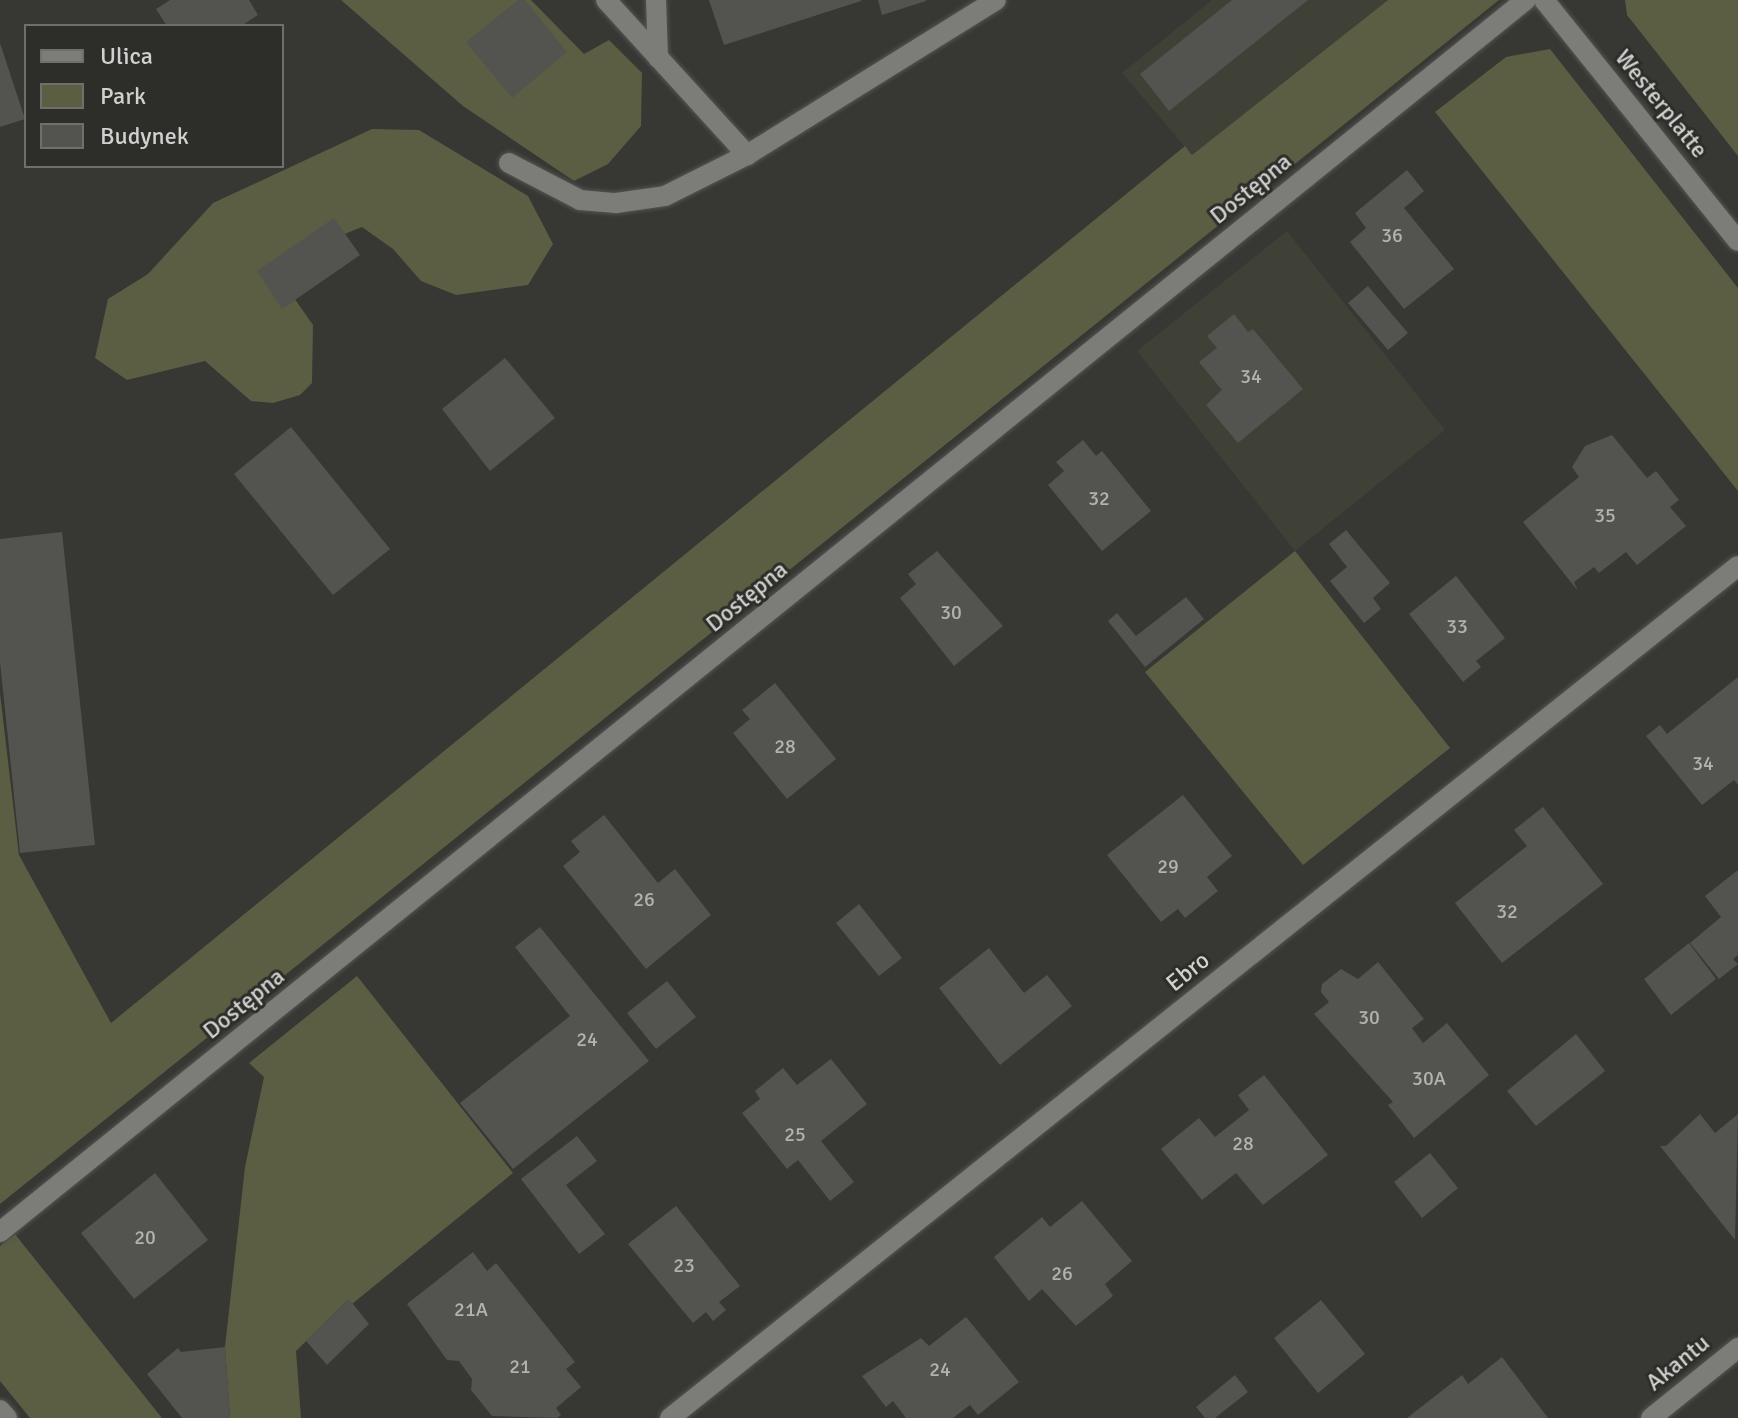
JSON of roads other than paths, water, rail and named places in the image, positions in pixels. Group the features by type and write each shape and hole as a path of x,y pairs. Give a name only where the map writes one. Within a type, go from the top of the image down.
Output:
{"street":[{"path":"606,0 747,155"},
{"path":"656,0 658,58"},
{"path":"509,163 580,200 616,203 665,196 747,155 996,0"},
{"name":"Dostępna","path":"0,1232 1526,0"},
{"name":"Westerplatte","path":"1544,0 1738,241"},
{"name":"Ebro","path":"670,1418 1738,566"},
{"name":"Akantu","path":"1651,1418 1738,1348"},
{"path":"0,1410 7,1418"}]}
